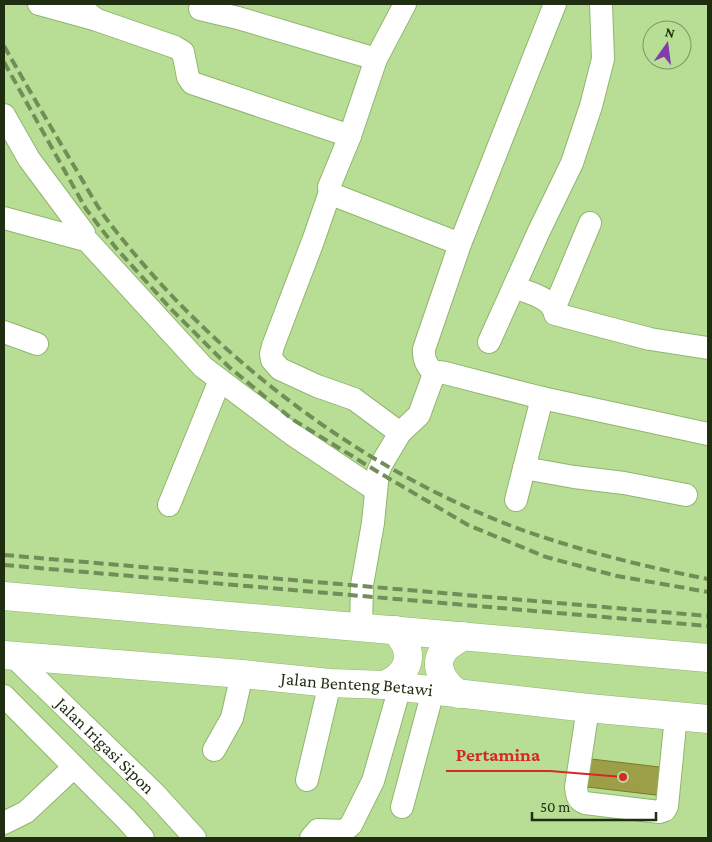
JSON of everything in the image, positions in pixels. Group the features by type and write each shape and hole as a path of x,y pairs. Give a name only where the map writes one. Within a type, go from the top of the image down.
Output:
{"main road":[{"path":"4,596 708,658"},
{"path":"392,686 406,666 406,643 395,630"},
{"path":"446,692 450,688 439,671 441,658 444,649 462,636"},
{"name":"Jalan Benteng Betawi","path":"8,655 330,683 392,686 588,708 708,719"}],"street":[{"path":"39,4 91,12 175,47 183,52 188,77 199,86 350,136"},
{"path":"400,433 354,399 317,386 280,369 272,360 271,354 313,241 330,192 330,186 350,136 376,59 405,4"},
{"path":"434,374 426,364 424,349 460,244 555,4"},
{"path":"490,342 572,163 591,106 603,59 601,4"},
{"path":"200,9 238,18 376,59"},
{"path":"4,116 29,159 81,229 83,236 204,366 292,434 376,490"},
{"path":"330,192 460,244"},
{"path":"4,218 81,239 83,236"},
{"path":"554,309 590,223"},
{"path":"514,287 549,302 555,314 650,339 708,348"},
{"path":"4,332 37,344"},
{"path":"434,374 438,372 445,373 542,398 708,434"},
{"path":"360,627 362,586 373,523 378,472 400,433 419,415 434,374"},
{"path":"170,505 220,380"},
{"path":"516,500 542,398"},
{"path":"524,468 624,483 686,495"},
{"name":"Jalan Irigasi Sipon","path":"8,655 155,794 195,838"},
{"path":"214,750 232,718 242,674"},
{"path":"308,780 330,683"},
{"path":"312,838 318,830 344,831 351,825 374,781 392,686"},
{"path":"402,807 446,692"},
{"name":"Jalan Irigasi Sipon","path":"4,696 143,838"},
{"path":"588,708 576,787 579,801 660,812 665,810 667,806 676,716"},
{"path":"4,823 26,812 74,767"}],"building":[{"path":"583,758 668,768 664,796 579,786"}],"railway":[{"path":"4,46 90,194 108,221 149,271 194,319 243,363 295,405 349,443 406,477 465,506 525,531 570,546 708,579"},
{"path":"4,62 86,209 116,248 170,308 229,367 292,419 468,525 546,557 617,576 708,592"},
{"path":"4,555 708,616"},
{"path":"4,565 708,626"}],"place":[{"name":"Pertamina","path":"623,777"}]}
